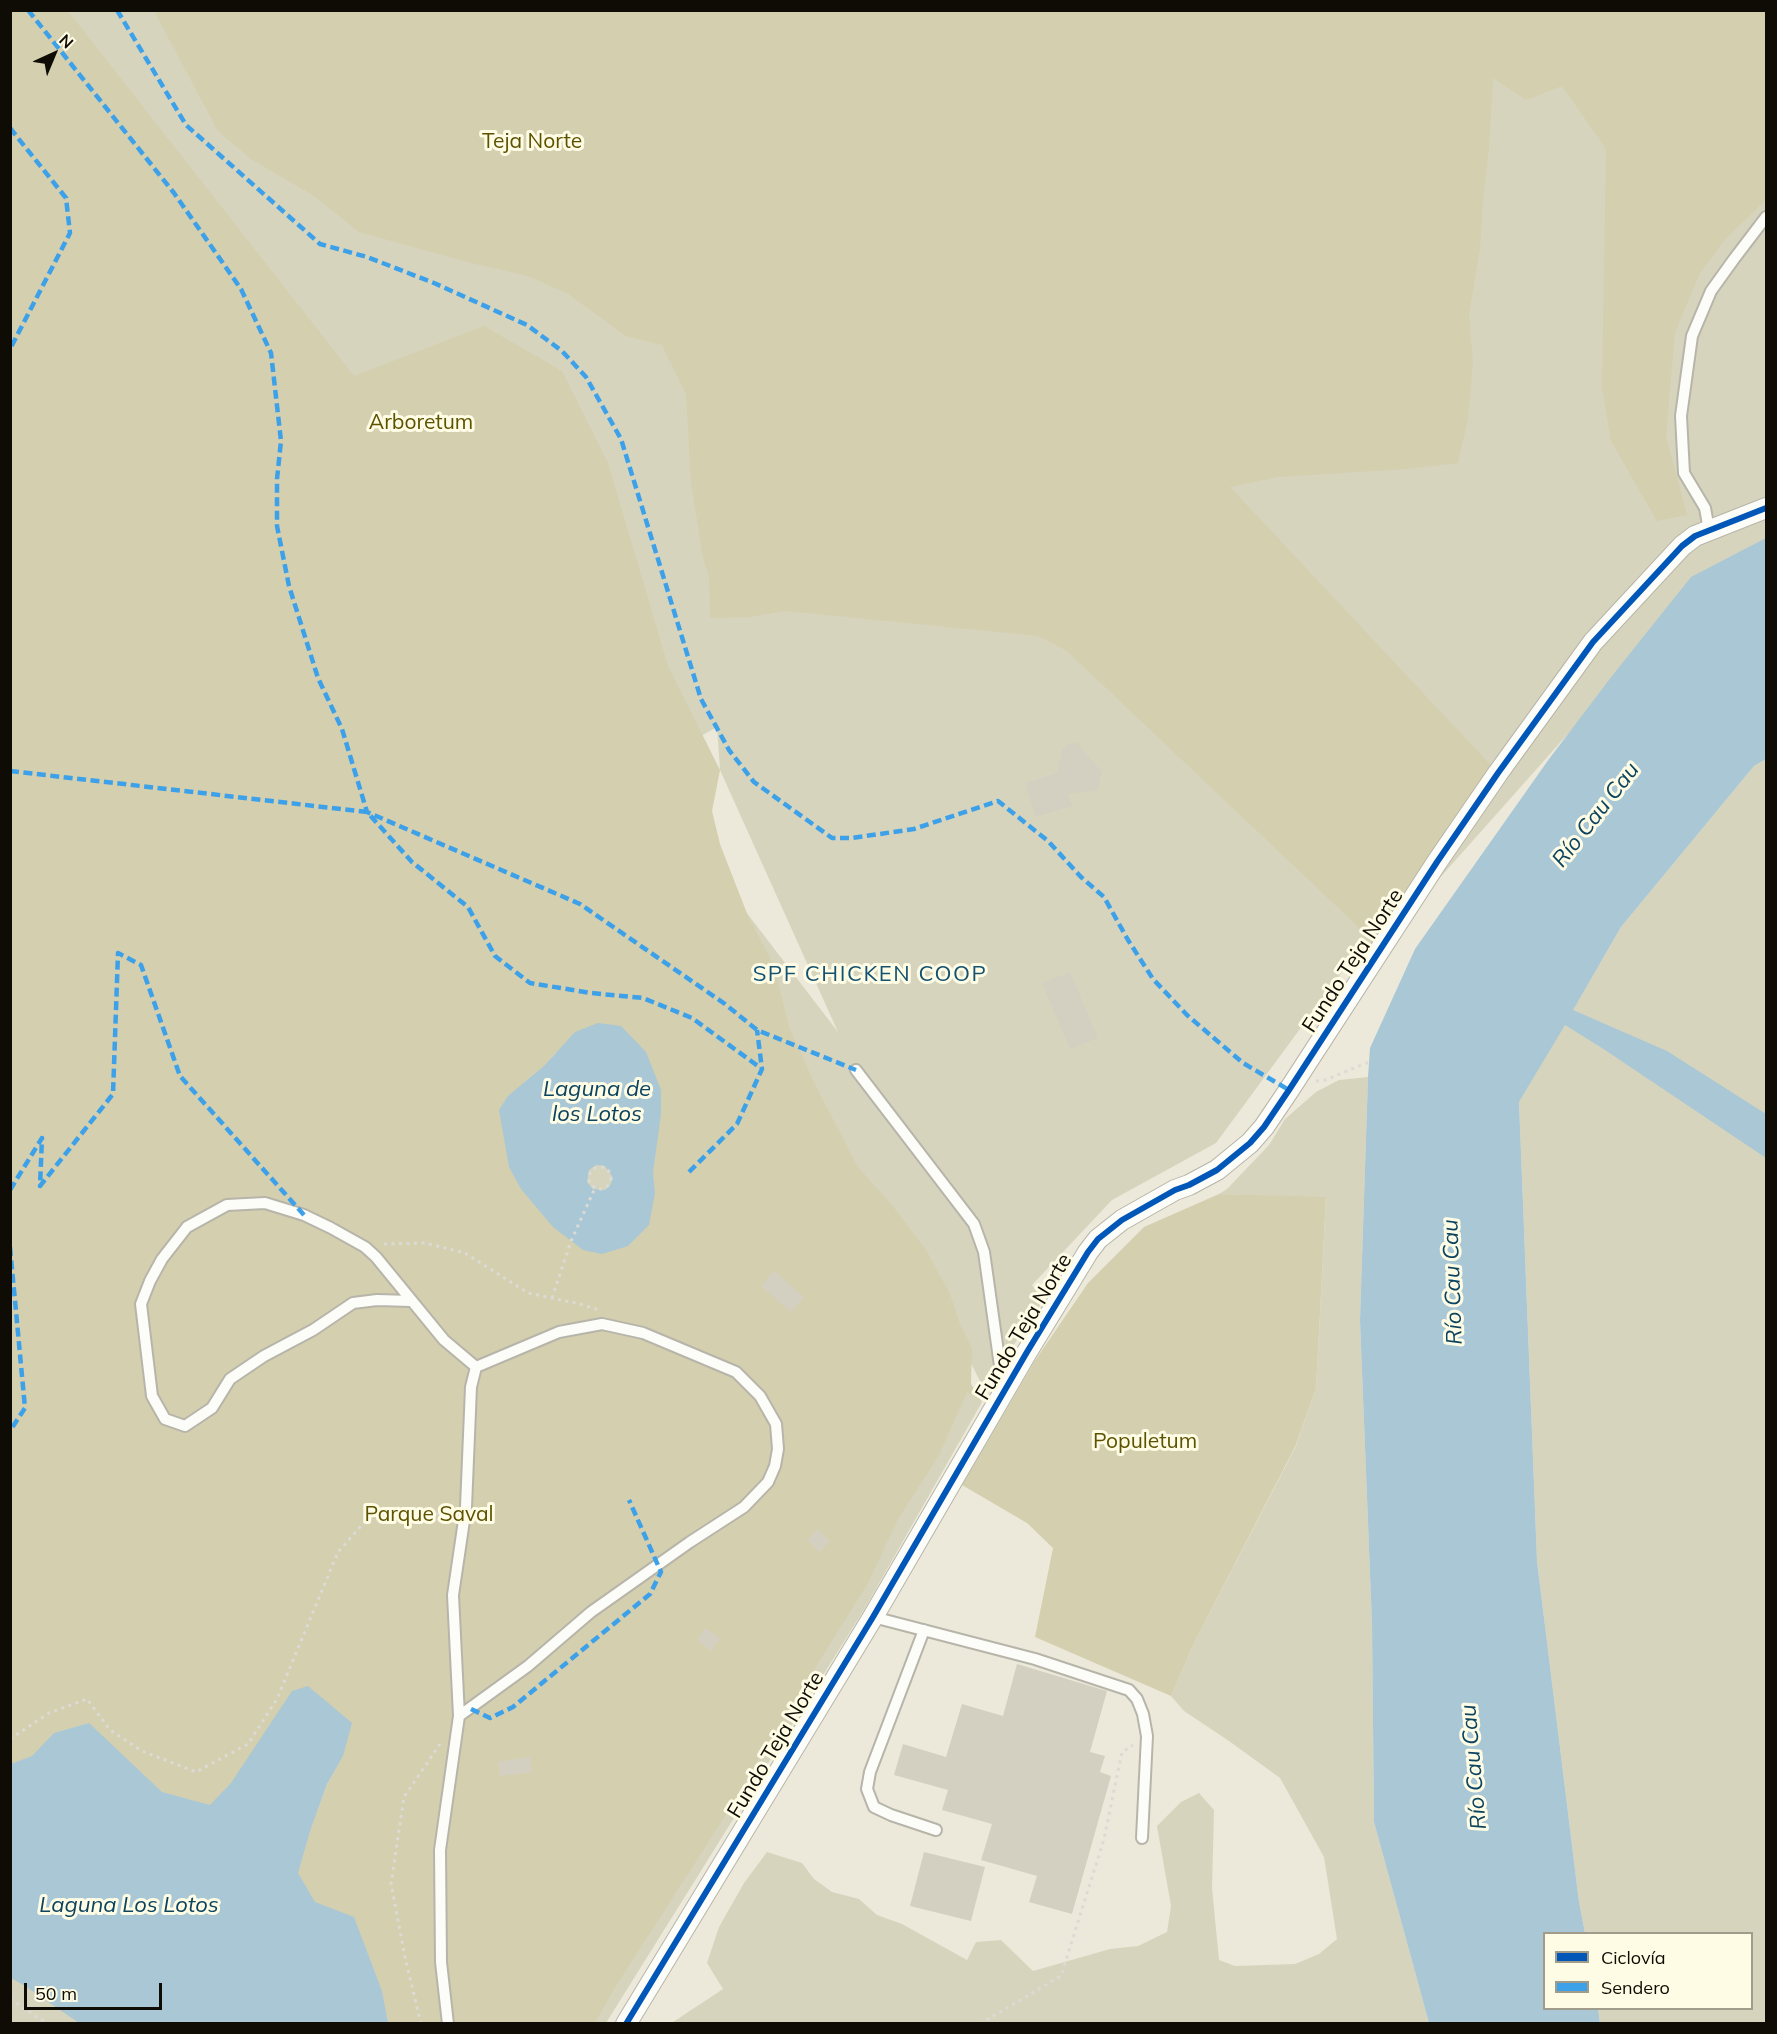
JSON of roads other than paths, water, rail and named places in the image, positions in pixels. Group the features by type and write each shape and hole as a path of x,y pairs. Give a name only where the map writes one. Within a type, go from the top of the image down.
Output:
{"street":[{"name":"Fundo Teja Norte","path":"626,2024 873,1617 1079,1266 1098,1239 1122,1220 1175,1190 1203,1178 1234,1158 1250,1143 1264,1127 1437,862 1593,642 1682,546 1695,536 1767,508"}],"lane":[{"path":"1709,530 1705,508 1684,473 1682,416 1692,336 1711,291 1767,217"},
{"path":"856,1070 974,1224 984,1252 1001,1373 1007,1386"},
{"path":"411,1301 353,1302 313,1330 264,1356 230,1379 212,1408 185,1426 165,1419 152,1396 141,1304 162,1259 187,1227 227,1205 265,1203 304,1215 365,1247 376,1257 444,1340 476,1367"},
{"path":"459,1716 528,1666 591,1612 744,1507 768,1482 775,1466 778,1449 776,1424 760,1396 736,1372 643,1333 602,1324 559,1332 476,1367"},
{"path":"448,2024 441,1962 440,1850 459,1716 453,1595 466,1507 471,1387 476,1367"},
{"path":"873,1617 1035,1659 1129,1690 1137,1699 1147,1736 1142,1838"},
{"path":"924,1630 870,1772 867,1788 874,1807 936,1830"}],"water":[{"name":"Río Cau Cau","path":"1766,538 1766,759 1754,766 1621,927 1573,1010 1667,1051 1766,1114 1766,1158 1565,1025 1519,1102 1537,1561 1579,1902 1585,1932 1543,1932 1543,2010 1598,2010 1600,2023 1429,2023 1374,1822 1372,1624 1360,1320 1370,1048 1415,949 1549,759 1691,577"},
{"name":"Laguna de los Lotos","path":"598,1023 621,1026 646,1052 661,1090 661,1114 653,1173 655,1193 649,1225 628,1246 602,1254 583,1250 553,1227 521,1189 509,1167 499,1110 508,1096 545,1065 575,1032","holes":["596,1165 605,1166 612,1176 611,1184 605,1190 593,1189 587,1182 589,1170"]},
{"name":"Laguna Los Lotos","path":"308,1686 352,1723 343,1756 327,1784 310,1831 298,1873 315,1902 354,1917 382,1991 388,2023 79,2023 11,1978 11,1764 32,1756 54,1733 89,1723 162,1792 210,1805 231,1783 292,1691"}],"district":[{"name":"SPF CHICKEN COOP","path":"870,974"}],"park label":[{"name":"Teja Norte","path":"532,142"},
{"name":"Arboretum","path":"421,423"},
{"name":"Populetum","path":"1145,1442"},
{"name":"Parque Saval","path":"429,1515"}]}
